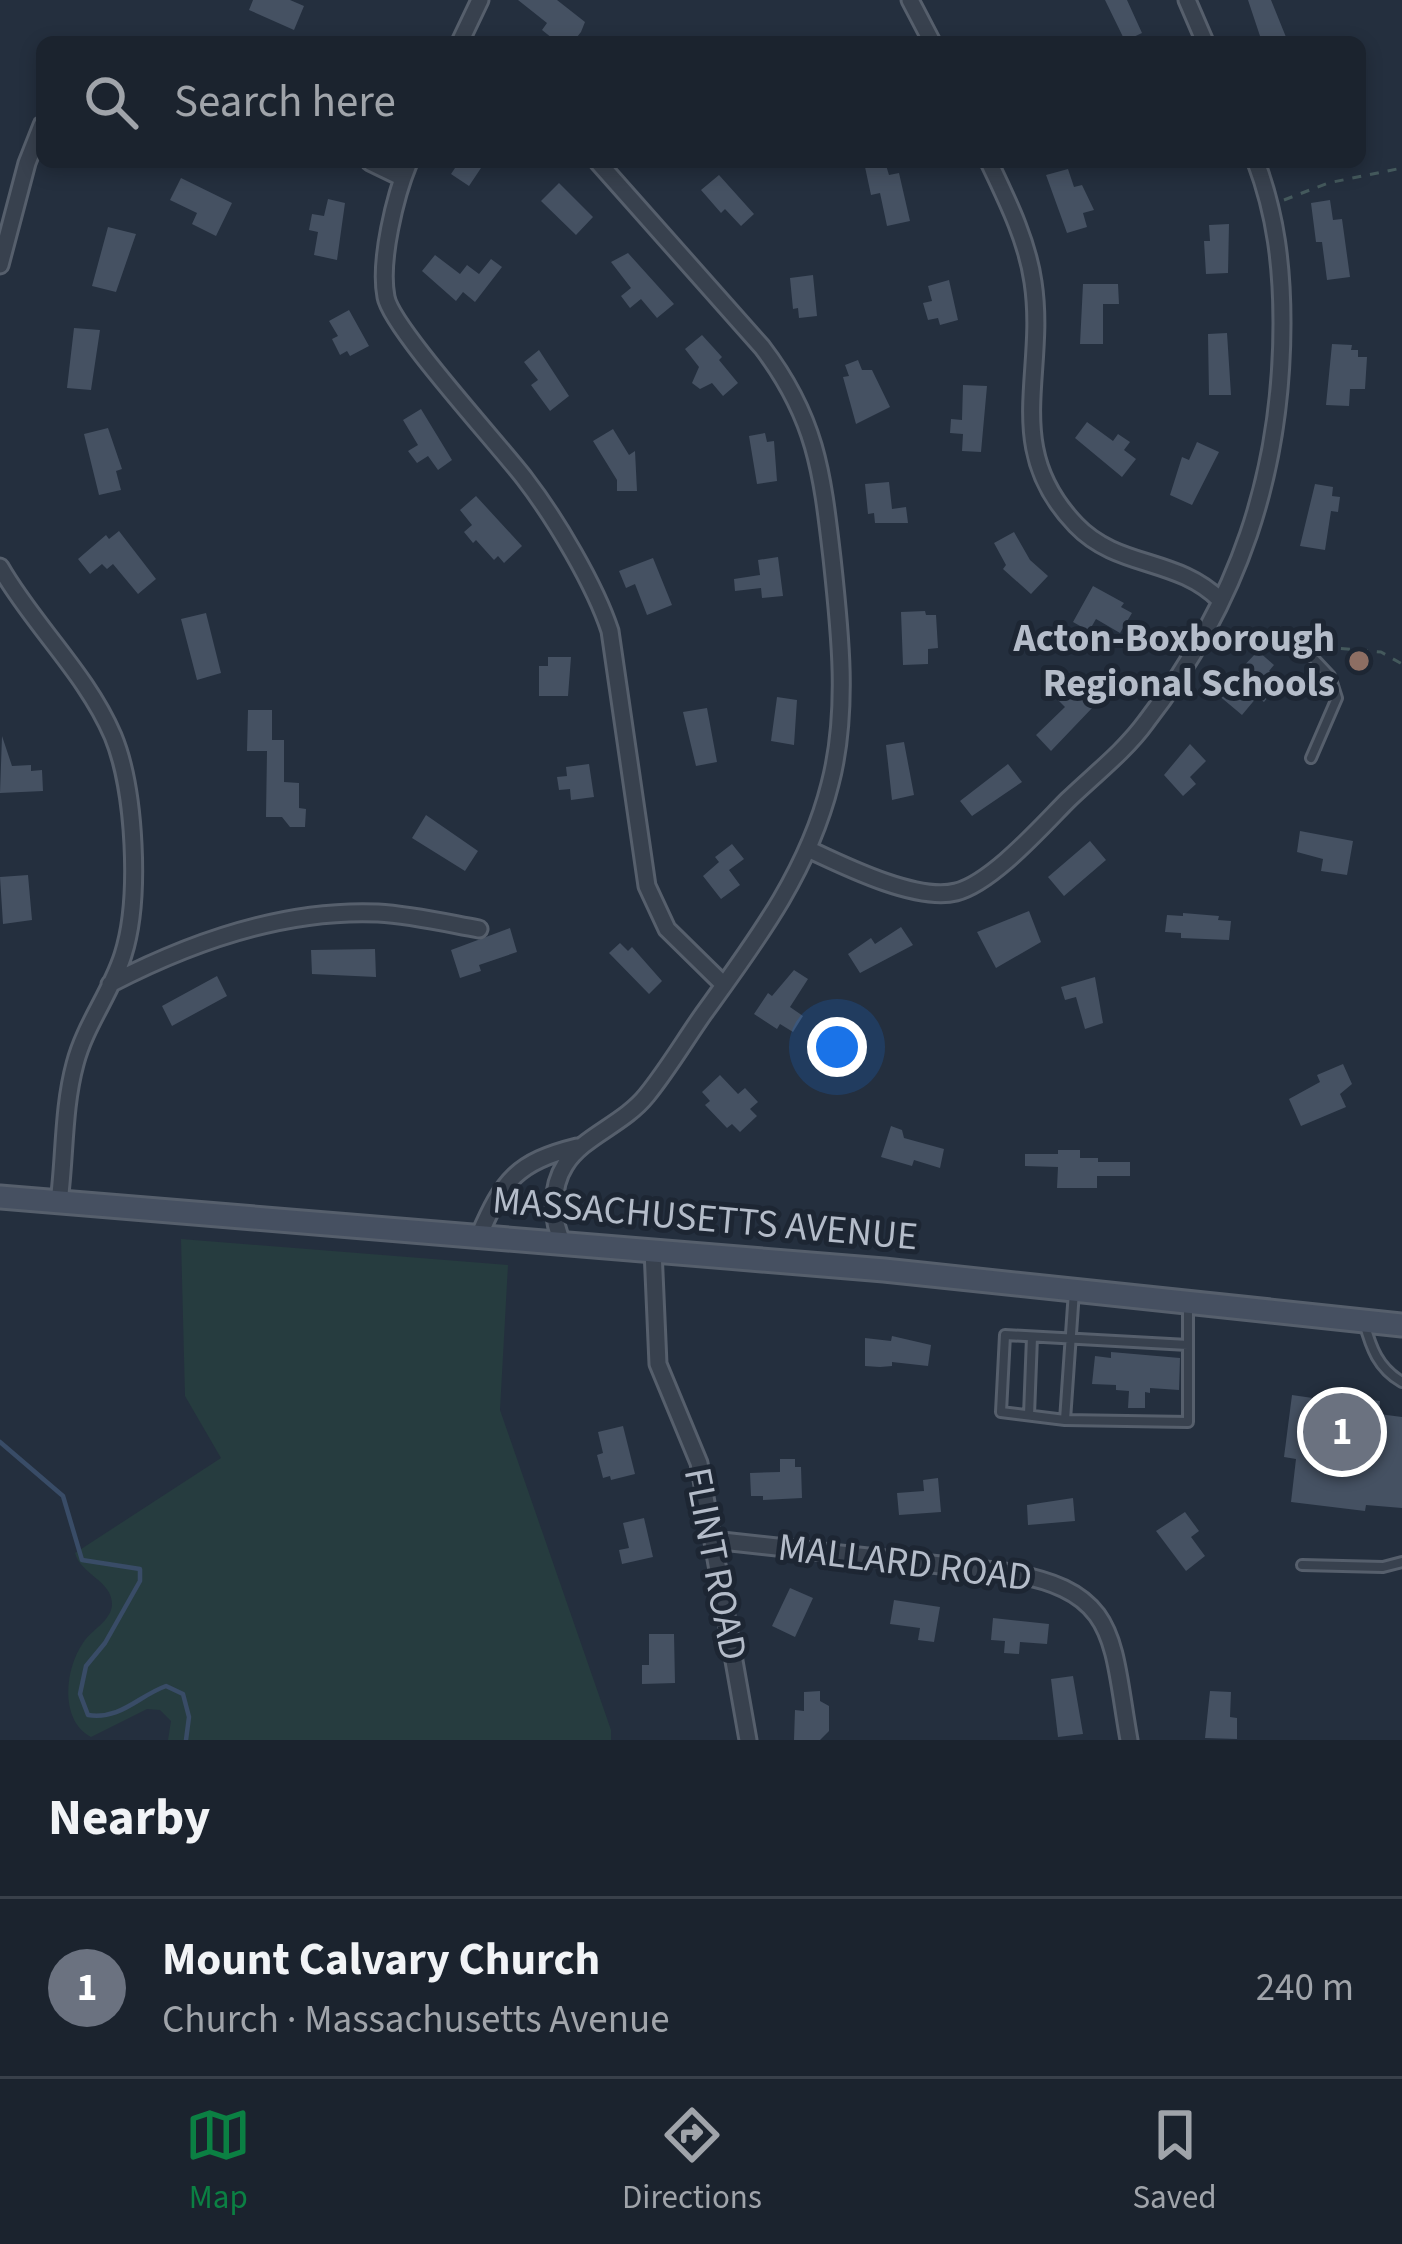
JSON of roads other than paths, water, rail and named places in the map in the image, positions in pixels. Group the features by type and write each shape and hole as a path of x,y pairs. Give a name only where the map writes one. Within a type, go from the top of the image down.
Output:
{"main road":[{"name":"MASSACHUSETTS AVENUE","path":"0,1197 653,1250 1402,1325"}],"street":[{"path":"463,36 480,0"},
{"path":"910,0 929,36"},
{"path":"1187,0 1202,36"},
{"path":"0,265 36,140"},
{"path":"479,1236 509,1178 530,1162 578,1147 608,1131 647,1095 788,892 832,780 838,738 840,667 827,518 808,421 762,347 603,168"},
{"path":"992,168 1026,248 1034,286 1035,380 1029,415 1031,443 1046,482 1075,524 1095,541 1128,558 1184,573 1220,600"},
{"path":"808,849 896,885 921,892 958,892 1003,862 1144,726 1211,624 1252,529 1277,428 1282,302 1271,205 1258,168"},
{"path":"406,170 393,215 386,302 529,484 598,596 610,631 647,886 667,928 724,985"},
{"path":"0,567 100,710 115,740 126,790 132,883 124,953 73,1069 59,1202"},
{"path":"110,985 200,946 290,917 381,913 479,929"},
{"path":"563,1243 554,1209 561,1169 578,1147"},
{"name":"FLINT ROAD","path":"653,1250 658,1364 699,1463 748,1740"},
{"name":"MALLARD ROAD","path":"713,1540 1004,1572 1044,1578 1068,1588 1090,1603 1103,1623 1129,1740"}],"lane":[{"path":"1300,645 1330,676 1337,698 1311,758"},
{"path":"1066,1420 1074,1289"},
{"path":"1188,1301 1188,1345 1188,1422 1066,1420 1001,1412 1005,1335 1188,1345"},
{"path":"1364,1321 1376,1358 1402,1382"},
{"path":"1029,1415 1032,1336"},
{"path":"1301,1564 1383,1567 1402,1562"}],"waterway":[{"path":"0,1442 63,1496 82,1560 140,1569 140,1581 105,1643 86,1666 80,1694 88,1715 120,1711 166,1686 183,1694 189,1717 186,1740"}],"place":[{"name":"Acton-Boxborough Regional Schools","path":"1359,661"},
{"name":"Mount Calvary Church","path":"1342,1432"}]}
